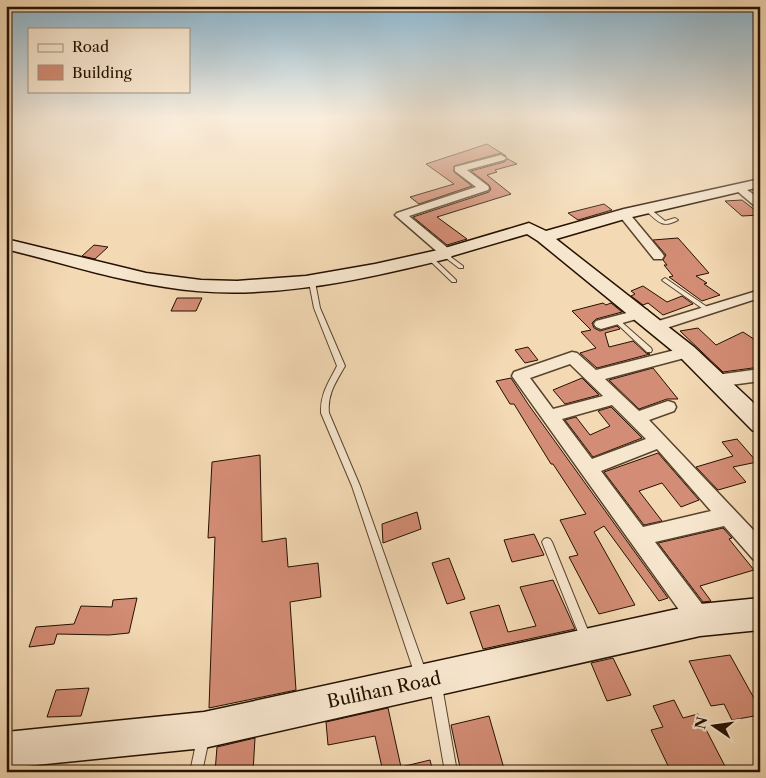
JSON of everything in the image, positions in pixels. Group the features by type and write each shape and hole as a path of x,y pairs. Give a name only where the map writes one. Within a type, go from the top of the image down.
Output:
{"street":[{"path":"440,254 401,215 484,188 458,168 502,158"},
{"path":"544,237 624,214 760,183"},
{"path":"740,188 760,205"},
{"path":"624,214 658,256"},
{"path":"6,244 166,282 204,286 248,287 312,282 343,277 440,254 529,228 544,237 642,313 687,352 716,381 752,409 760,424"},
{"path":"657,326 758,294 760,296"},
{"path":"601,324 642,313"},
{"path":"591,377 687,352"},
{"path":"700,620 520,376 572,357 614,399 660,440 760,552"},
{"path":"716,381 760,375"},
{"path":"550,416 614,399"},
{"path":"637,418 668,407"},
{"path":"588,468 660,440"},
{"path":"638,537 728,516"},
{"name":"Bulihan Road","path":"6,750 204,730 700,620 759,615"}],"lane":[{"path":"647,209 664,223 675,220"},
{"path":"440,254 461,267"},
{"path":"440,254 454,282"},
{"path":"665,280 708,310"},
{"path":"312,282 316,308 341,366 325,394 323,402 324,413 356,486 429,680 451,772"},
{"path":"616,320 649,350"},
{"path":"547,542 588,645"},
{"path":"196,772 204,730"}],"building":[{"path":"462,152 500,152 506,156 501,153 454,166 454,172 472,186 419,204 410,197 454,184 426,164"},
{"path":"508,159 517,164 495,170 497,172 487,175 511,194 437,217 467,239 447,245 413,217 489,192 491,189 489,185 471,171 504,162"},
{"path":"742,200 760,215 742,216 725,201"},
{"path":"604,204 612,210 578,220 568,213"},
{"path":"678,238 709,273 696,276 720,295 702,301 669,277 673,276 664,265 667,265 663,260 666,255 653,240"},
{"path":"94,245 108,247 95,259 82,256"},
{"path":"643,286 667,302 682,296 693,304 663,315 648,303 643,305 631,296 635,294 631,291"},
{"path":"177,298 202,298 196,311 171,311"},
{"path":"603,303 606,305 611,303 622,312 596,319 592,323 594,328 600,331 617,326 620,329 605,333 609,347 633,341 646,353 650,354 597,368 580,353 596,348 581,332 591,330 572,311"},
{"path":"698,328 716,345 743,332 760,343 760,367 723,372 680,331"},
{"path":"528,347 538,360 525,363 515,350"},
{"path":"653,368 678,399 667,399 639,409 609,380"},
{"path":"511,378 668,598 659,601 604,526 594,532 635,605 599,614 569,557 578,555 560,520 586,514 553,464 551,464 514,404 510,404 496,381"},
{"path":"582,378 599,395 565,404 553,390"},
{"path":"611,407 642,438 593,457 565,420 576,417 590,435 610,426 598,411"},
{"path":"737,439 757,462 733,467 746,482 718,490 696,467 733,456 722,442"},
{"path":"658,453 699,500 681,507 662,483 639,491 662,521 644,525 604,472"},
{"path":"260,455 262,542 286,538 288,567 318,563 321,597 290,602 296,690 209,708 215,537 208,538 212,462"},
{"path":"417,512 421,529 383,543 382,524"},
{"path":"723,528 732,538 729,539 754,570 700,586 711,601 703,602 658,543"},
{"path":"534,534 544,555 512,562 504,540"},
{"path":"449,558 465,599 447,604 432,563"},
{"path":"553,580 575,629 483,649 470,612 499,605 508,632 536,626 520,587"},
{"path":"137,598 129,633 109,635 57,634 54,644 29,647 36,627 74,624 81,606 112,607 113,600"},
{"path":"730,655 760,709 760,715 732,720 724,704 711,706 689,661"},
{"path":"613,658 631,695 607,701 591,663"},
{"path":"89,688 81,716 47,717 56,690"},
{"path":"674,700 683,718 698,714 728,772 671,772 651,730 663,727 653,706"},
{"path":"388,708 401,767 430,760 433,772 383,772 375,736 328,745 326,722"},
{"path":"489,716 505,772 461,772 451,725"},
{"path":"255,738 253,772 215,772 217,747"}]}
